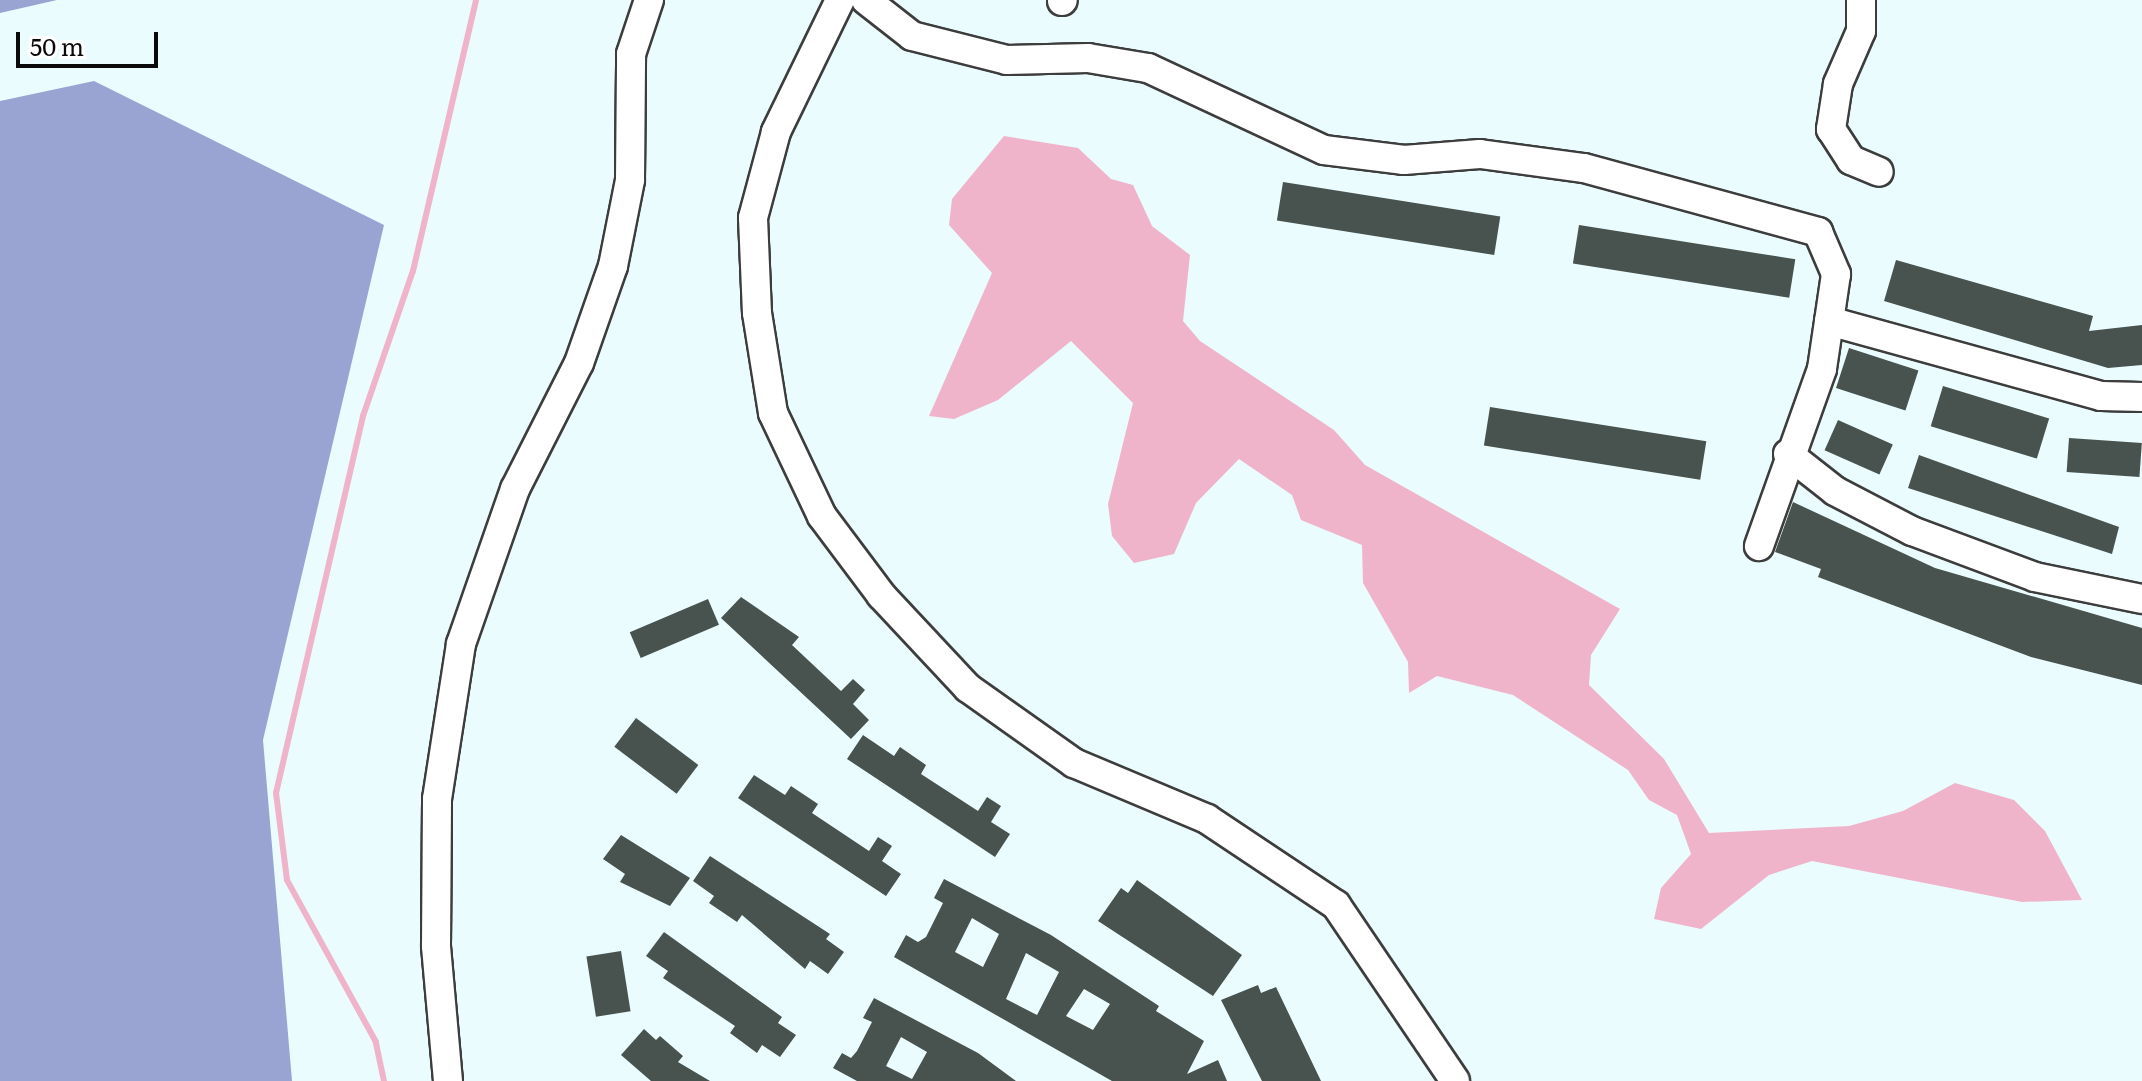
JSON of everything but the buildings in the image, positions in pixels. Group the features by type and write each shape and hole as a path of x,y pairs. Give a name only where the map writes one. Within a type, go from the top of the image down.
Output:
{"street":[{"path":"448,1081 436,946 437,799 461,644 515,489 579,363 613,266 630,180 631,54 649,0"},
{"path":"840,0 776,132 753,218 757,313 773,413 822,516 881,595 968,688 1074,763 1207,819 1336,905 1455,1081"},
{"path":"866,0 912,36 994,56 1148,68 1324,150 1404,160 1480,154 1584,168 1818,232 1836,274 1822,369 1788,454 1759,546"},
{"path":"1861,0 1861,31 1838,84 1831,129 1851,160 1879,172"},
{"path":"1829,321 2101,396 2142,397"},
{"path":"1788,454 1835,491 1912,531 2035,577 2142,599"}],"shaded area":[{"path":"0,0 57,0 0,13"},
{"path":"94,81 384,225 263,740 292,1081 0,1081 0,101"},
{"path":"1004,136 1078,148 1111,179 1133,185 1152,226 1190,255 1183,321 1200,341 1334,430 1365,465 1620,609 1591,655 1589,685 1664,759 1709,833 1849,826 1903,811 1955,783 2014,800 2045,831 2082,900 2022,902 1812,861 1769,875 1701,929 1654,919 1661,888 1691,854 1677,815 1649,800 1628,770 1513,695 1437,676 1409,693 1408,662 1363,583 1362,545 1301,520 1292,495 1239,459 1196,503 1174,554 1134,563 1112,536 1108,504 1133,403 1071,341 998,400 954,419 929,416 992,273 949,225 952,199"}],"waterway":[{"path":"384,1081 376,1042 287,880 276,793 363,416 413,271 476,0"}]}
